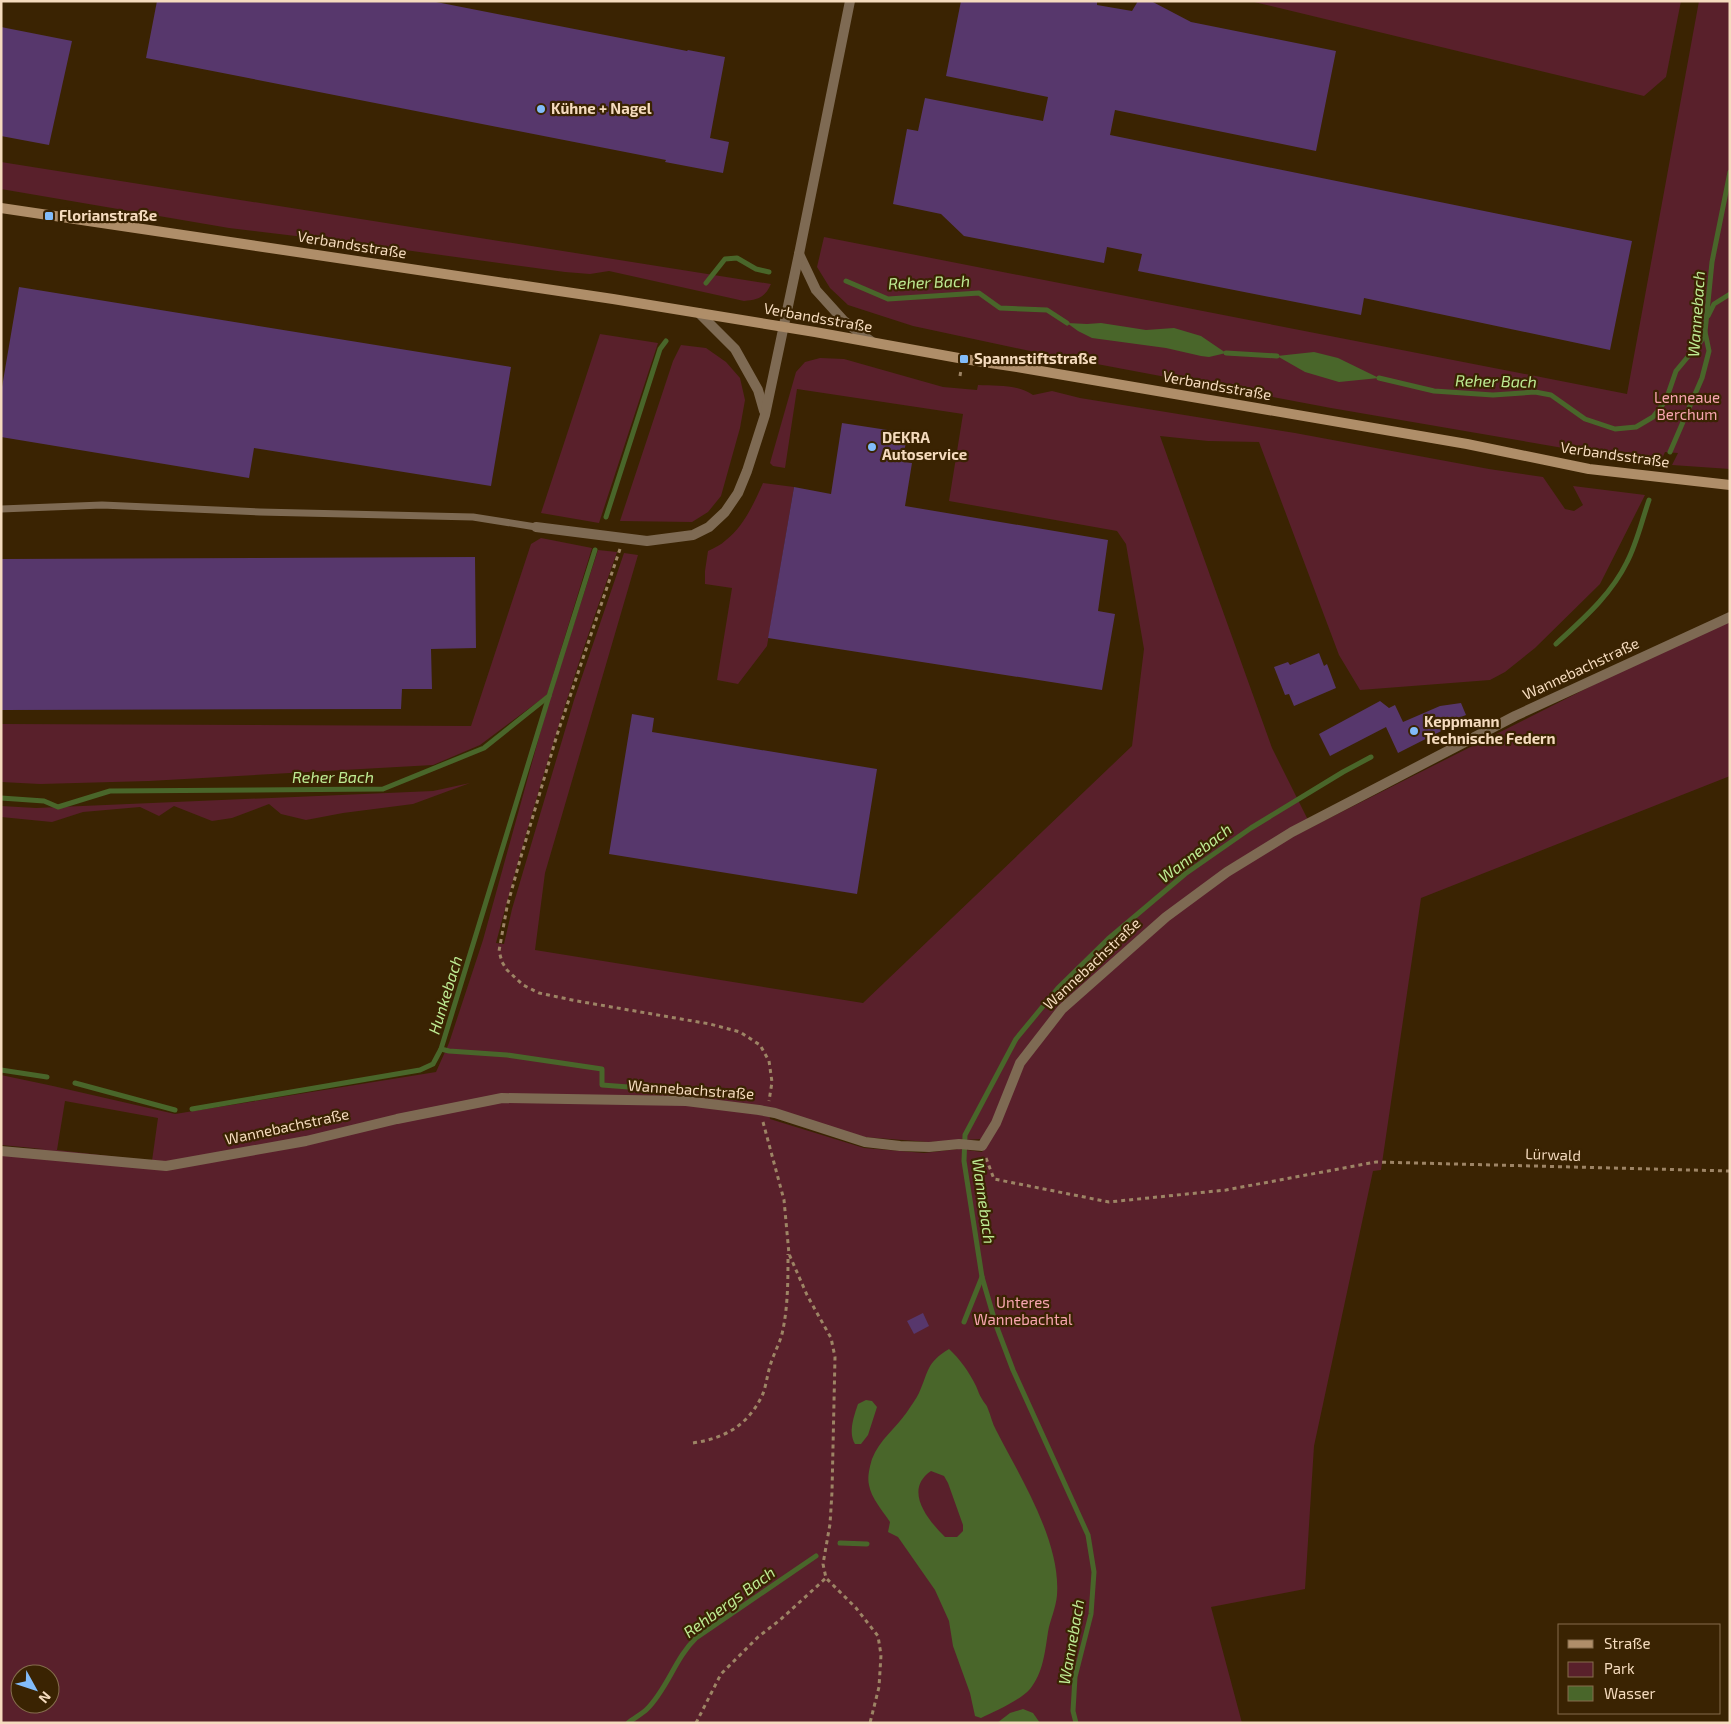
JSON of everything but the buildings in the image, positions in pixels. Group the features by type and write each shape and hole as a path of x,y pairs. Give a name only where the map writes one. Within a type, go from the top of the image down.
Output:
{"main road":[{"name":"Verbandsstraße","path":"1,208 699,313 872,342 964,360 1027,368 1467,444 1589,469 1730,485"}],"street":[{"path":"536,527 647,541 691,536 709,527 725,512 738,493 765,415 850,1"},
{"path":"799,254 816,290 844,320 872,342"},
{"path":"699,313 736,349 758,390 765,415"},
{"name":"Wannebachstraße","path":"1,1151 166,1166 306,1141 397,1119 502,1098 686,1101 763,1110 865,1142 929,1147 959,1144 982,1146 996,1123 1020,1063 1062,1009 1166,917 1226,872 1292,832 1515,716 1730,616"}],"lane":[{"path":"1,509 102,505 260,512 473,517 536,527"}],"path":[{"path":"624,538 557,735 507,907 499,951 502,962 507,970 524,985 539,993 710,1024 740,1032 760,1045 769,1061 772,1082 763,1110 784,1200 788,1254 787,1311 782,1336 770,1366 763,1394 750,1415 732,1431 712,1440 693,1443"},
{"name":"Lürwald","path":"982,1146 994,1179 1110,1202 1226,1190 1376,1162 1730,1171"},
{"path":"788,1254 807,1295 831,1338 836,1357 830,1524 823,1564 826,1578 856,1608 878,1636 881,1656 879,1687 870,1723"},
{"path":"696,1723 720,1674 758,1637 826,1578"}],"green space":[{"path":"1250,1 1681,1 1666,77 1644,96"},
{"name":"Lenneaue Berchum","path":"1699,1 1730,1 1730,469 1672,465 1678,453 1665,452 1661,461 1563,448 1331,408 1049,355 913,326 848,305 830,288 817,267 824,237 1627,394"},
{"path":"1,162 771,284 761,297 744,301 609,271 590,274 565,272 229,228 1,189"},
{"path":"600,334 658,343 599,523 541,513"},
{"path":"681,345 706,348 726,362 740,378 745,400 740,428 721,496 708,512 692,522 620,521 673,361"},
{"name":"Unteres Wannebachtal","path":"820,358 844,359 943,387 977,390 978,385 1007,386 1027,391 1033,395 1052,391 1080,398 1295,433 1489,469 1543,477 1565,509 1574,511 1583,505 1573,486 1645,495 1600,584 1535,648 1505,672 1490,680 1360,690 1339,655 1259,442 1208,441 1160,436 1272,748 1308,820 1224,868 1059,1007 1018,1061 994,1122 982,1139 928,1142 864,1137 768,1109 770,1119 864,1148 924,1153 959,1149 982,1152 998,1125 1024,1065 1065,1012 1167,920 1229,874 1294,836 1615,674 1730,620 1730,776 1421,898 1381,1170 1373,1171 1314,1446 1305,1589 1211,1607 1242,1723 1,1723 1,1148 44,1149 1,1145 1,1075 175,1114 436,1072 449,1043 483,940 549,701 598,550 617,552 552,746 496,943 504,944 512,909 574,700 624,553 638,555 545,873 535,950 863,1003 1132,746 1144,649 1126,544 1117,531 949,501 963,414 797,389 785,468 773,466 770,463 796,372 805,362","holes":["65,1101 158,1118 152,1161 57,1150"]},
{"path":"763,483 794,487 767,646 738,684 717,680 732,588 705,584 705,571 708,551 722,543 738,528 748,514"},
{"path":"541,538 592,548 547,695 480,745 433,765 149,781 40,784 1,782 1,724 471,726 531,544"},
{"path":"470,783 413,804 306,820 281,814 269,804 232,818 212,821 174,806 159,816 140,807 83,812 52,822 1,817 1,806 36,808 433,791"}],"water":[{"path":"1067,323 1101,323 1146,330 1174,328 1201,336 1226,353 1209,357 1166,348 1092,338"},
{"path":"1314,352 1338,358 1379,378 1339,382 1305,372 1277,356"},
{"path":"949,1349 957,1357 987,1406 995,1427 1046,1531 1057,1574 1057,1595 1043,1662 1038,1676 1030,1689 1020,1698 981,1718 975,1716 970,1693 953,1646 949,1621 935,1590 898,1537 888,1532 890,1522 875,1500 868,1482 875,1452 903,1418 919,1393 932,1363","holes":["931,1471 944,1476 963,1525 963,1531 957,1537 945,1537 938,1530 926,1514 919,1496 919,1487 923,1479"]},
{"path":"866,1400 872,1401 877,1407 868,1435 861,1444 855,1444 852,1434 853,1419 858,1404"},
{"path":"1023,1709 1033,1713 1040,1723 997,1723 1010,1713"}],"waterway":[{"name":"Wannebach","path":"1670,452 1702,378 1709,351 1705,332 1712,262 1730,172"},
{"name":"Reher Bach","path":"706,283 725,259 737,258 756,269 769,272"},
{"name":"Reher Bach","path":"846,281 888,299 979,293 1000,308 1047,310 1067,323"},
{"path":"1708,316 1714,304 1730,294"},
{"name":"Reher Bach","path":"1379,378 1434,391 1493,395 1535,392 1551,395 1585,419 1615,429 1636,427 1653,417 1666,400 1676,371 1701,341 1705,332"},
{"name":"Reher Bach","path":"606,517 660,349 666,341"},
{"name":"Reher Bach","path":"1226,353 1277,356"},
{"name":"Wannebach","path":"1556,644 1596,606 1613,585 1634,547 1649,500"},
{"name":"Reher Bach","path":"1,798 44,801 58,807 110,791 383,789 484,748 549,696 595,550"},
{"name":"Hunkebach","path":"192,1109 420,1070 433,1064 441,1049 549,696"},
{"name":"Wannebach","path":"1076,1723 1073,1711 1075,1677 1091,1614 1094,1572 1088,1535 1013,1370 996,1325 982,1277 964,1161 965,1135 1016,1039 1058,988 1108,939 1185,874 1251,828 1371,757"},
{"path":"441,1049 507,1055 602,1069 602,1085 668,1090"},
{"name":"Hunkebach","path":"1,1070 47,1077"},
{"name":"Hunkebach","path":"75,1083 175,1110"},
{"name":"Rehbergs Bach","path":"964,1322 982,1277"},
{"name":"Rehbergs Bach","path":"840,1543 867,1544"},
{"name":"Rehbergs Bach","path":"628,1723 645,1711 654,1701 682,1655 696,1638 816,1556"}],"place":[{"name":"Kühne + Nagel","path":"541,109"},
{"name":"Florianstraße","path":"49,216"},
{"name":"Spannstiftstraße","path":"964,359"},
{"name":"DEKRA Autoservice","path":"872,447"},
{"name":"Keppmann Technische Federn","path":"1414,731"}]}
